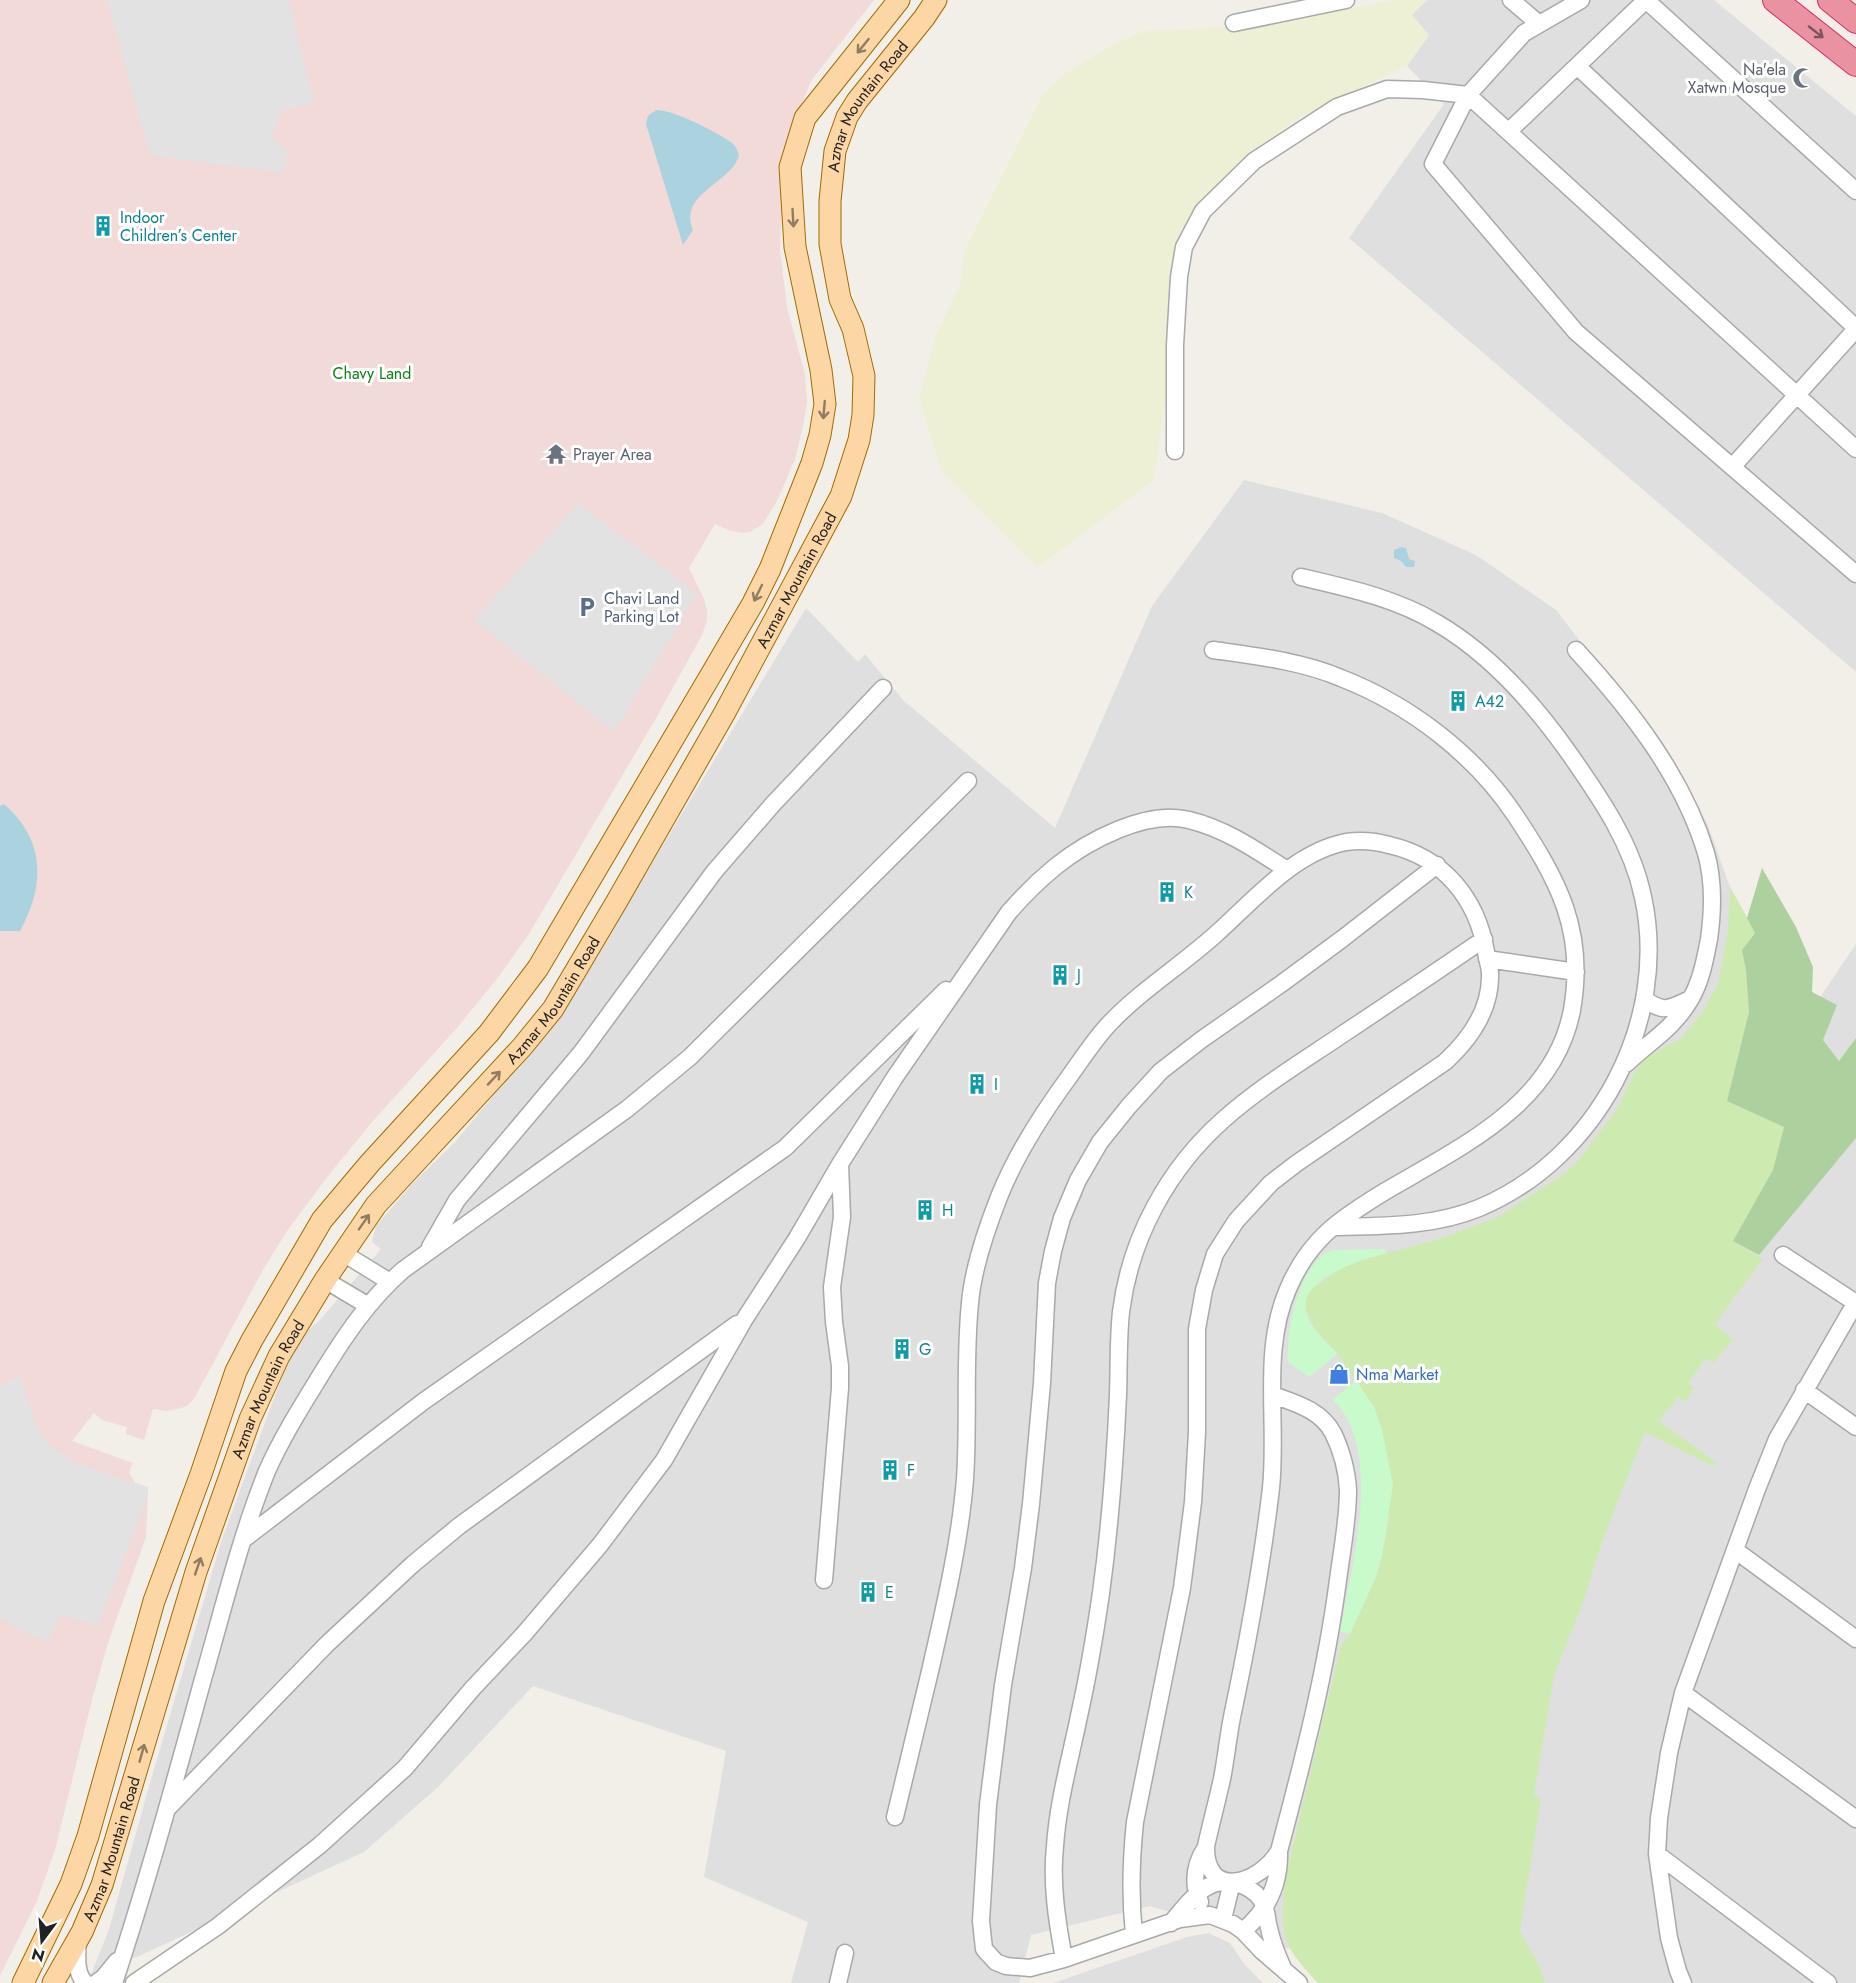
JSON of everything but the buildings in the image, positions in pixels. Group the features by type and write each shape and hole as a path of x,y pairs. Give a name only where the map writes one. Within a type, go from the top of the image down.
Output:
{"highway":[{"path":"1775,0 1856,64"},
{"path":"1830,0 1856,21"}],"main road":[{"name":"Azmar Mountain Road","path":"23,1983 71,1884 88,1836 154,1601 236,1371 252,1340 322,1220 370,1163 489,1033 538,968 753,603 770,568 812,463 825,404 821,370 795,247 790,167 805,118 899,0"},
{"name":"Azmar Mountain Road","path":"53,1983 78,1940 102,1885 193,1582 250,1419 279,1356 343,1253 376,1205 522,1047 553,1009 724,714 842,496 859,440 863,414 864,376 853,329 840,298 830,244 830,201 835,151 847,117 857,101 936,0"}],"street":[{"path":"1234,23 1346,0"},
{"path":"1511,0 1538,23"},
{"path":"1581,0 1524,33 1468,95 1433,164 1576,332 1856,573"},
{"path":"1509,131 1646,0 1856,191"},
{"path":"1576,66 1856,329 1733,466"},
{"path":"1175,451 1175,345 1179,277 1184,247 1203,211 1254,161 1337,107 1387,89 1468,95 1856,449"},
{"path":"1301,577 1370,593 1410,609 1438,623 1470,646 1501,674 1552,730 1608,811 1634,868 1643,896 1648,928 1649,972 1645,999 1636,1033 1622,1067 1590,1121 1547,1167 1528,1182 1479,1208 1433,1221 1398,1226 1333,1227"},
{"path":"1213,650 1296,664 1340,677 1415,716 1447,741 1479,770 1505,800 1554,878 1566,908 1575,943 1576,987 1569,1026 1546,1073 1532,1091 1500,1121 1344,1216 1304,1258 1281,1307 1276,1329 1271,1484 1261,1559 1245,1657 1206,1855 1211,1870 1217,1876 1255,1892 1265,1907 1272,1939 1283,1969"},
{"path":"1576,650 1605,681 1655,749 1677,786 1695,823 1706,855 1712,887 1712,920 1701,976 1691,998 1678,1018 1661,1036 1622,1067"},
{"path":"429,1250 457,1200 575,1061 714,872 773,804 883,688"},
{"path":"114,1983 137,1915 257,1498 279,1447 339,1345 367,1305 390,1282 429,1250 602,1128 682,1064 720,1029 968,781"},
{"path":"134,1983 218,1926 320,1845 405,1768 592,1554 664,1461 744,1320 895,1077 1009,912 1028,891 1079,850 1111,833 1155,818 1187,819 1213,827 1239,839 1287,870"},
{"path":"895,1816 945,1608 959,1527 965,1479 970,1303 974,1278 999,1196 1022,1150 1040,1118 1110,1023 1207,943 1287,870 1304,858 1328,848 1362,841 1404,848 1422,856 1449,876 1466,897 1484,939 1490,973 1483,1010 1474,1030 1463,1045 1445,1062 1271,1183 1236,1221 1215,1254 1204,1290 1197,1329 1197,1432 1194,1490 1182,1588 1135,1822 1130,1879 1134,1935"},
{"path":"1216,1917 1190,1916 1064,1959 1030,1968 1016,1968 996,1962 984,1949 981,1921 989,1795 1003,1685 1023,1568 1031,1504 1042,1383 1047,1283 1053,1251 1062,1218 1078,1180 1100,1142 1161,1071 1342,939 1437,865"},
{"path":"1064,1959 1056,1914 1054,1881 1057,1826 1082,1704 1101,1592 1112,1480 1121,1311 1133,1254 1145,1224 1159,1198 1178,1171 1197,1146 1222,1121 1266,1086 1484,939"},
{"path":"1487,959 1576,972"},
{"path":"244,1539 424,1401 785,1148 970,967"},
{"path":"1645,999 1662,1009 1673,1007 1691,998"},
{"path":"824,1580 840,1388 832,1287 842,1217 840,1164"},
{"path":"343,1253 390,1282"},
{"path":"1683,1983 1669,1938 1657,1854 1659,1818 1667,1764 1683,1693 1756,1489 1777,1439 1856,1303 1783,1255"},
{"path":"326,1280 367,1305"},
{"path":"166,1810 327,1644 413,1564 459,1526 744,1320"},
{"path":"1804,1390 1856,1427"},
{"path":"1243,1931 1265,1907 1276,1884 1280,1851 1308,1742 1334,1614 1348,1489 1345,1469 1332,1431 1321,1418 1306,1408 1273,1395"},
{"path":"1735,1550 1856,1639"},
{"path":"1683,1693 1856,1819"},
{"path":"1206,1846 1199,1857 1194,1881 1196,1893 1204,1909 1243,1931 1299,1983"},
{"path":"1170,1923 1196,1893 1213,1884 1242,1881 1260,1873 1280,1851"},
{"path":"1657,1854 1828,1983"},
{"path":"1216,1917 1232,1882"},
{"path":"78,1940 78,1968 80,1977 85,1983"},
{"path":"96,1983 108,1972 126,1947"},
{"path":"838,1983 845,1953"}],"shaded area":[{"name":"Chavy Land","path":"0,0 874,0 811,81 783,151 780,250 787,307 805,374 807,402 795,459 778,499 763,524 750,532 731,531 715,524 689,568 704,599 707,611 707,621 702,635 655,720 529,934 497,979 456,1029 373,1121 287,1231 263,1270 194,1399 187,1406 178,1409 166,1411 153,1409 144,1440 126,1434 127,1427 102,1420 94,1413 72,1441 133,1463 129,1472 135,1483 148,1487 146,1537 108,1643 55,1850 37,1901 0,1976"},
{"path":"107,0 289,0 314,103 281,111 272,137 288,152 284,173 150,155"},
{"path":"1427,0 1714,0 1856,116 1856,672 1349,238 1444,104 1407,66 1429,35 1411,15"},
{"path":"1244,480 1382,513 1476,555 1556,610 1667,754 1707,823 1730,887 1804,1021 1856,944 1856,1983 1354,1983 1299,1952 1150,1906 1031,1935 1019,1983 791,1983 808,1922 704,1877 726,1751 533,1686 438,1787 364,1852 139,1956 91,1975 109,1929 222,1539 286,1366 306,1332 319,1321 381,1249 372,1242 376,1226 414,1182 455,1142 561,1014 806,608 858,662 865,654 904,701 1055,828 1152,606"},
{"name":"Chavi Land Parking Lot","path":"578,503 697,593 614,732 474,620"},
{"path":"20,1376 35,1423 42,1436 53,1448 78,1464 148,1487 148,1495 98,1625 61,1615 48,1642 0,1618 0,1385"},
{"path":"1208,1933 1230,1943 1245,1965 1263,1983 1053,1983 1187,1937"}],"green space":[{"path":"1395,0 1427,0 1412,15 1429,35 1407,66 1294,120 1209,192 1187,239 1154,480 1037,568 941,470 919,398 936,335 961,282 964,252 1043,94 1066,73 1114,44 1143,31 1252,26"},
{"path":"1762,868 1796,927 1813,967 1812,992 1837,1005 1823,1040 1839,1061 1856,1038 1856,1138 1759,1255 1733,1241 1773,1170 1784,1127 1727,1101 1749,1012 1742,950 1755,933 1747,918"},
{"path":"1730,887 1755,932 1742,950 1749,1012 1727,1101 1784,1127 1773,1170 1733,1241 1763,1259 1715,1324 1733,1340 1713,1363 1706,1358 1688,1383 1694,1388 1685,1402 1678,1397 1659,1421 1717,1463 1712,1466 1645,1432 1600,1547 1585,1597 1554,1676 1534,1795 1541,1799 1520,1931 1539,1966 1545,1983 1318,1983 1296,1957 1285,1937 1283,1914 1285,1880 1341,1645 1350,1634 1376,1577 1389,1518 1374,1407 1337,1353 1315,1329 1306,1310 1306,1297 1311,1289 1343,1267 1442,1238 1498,1217 1565,1173 1577,1162 1617,1109 1636,1070 1647,1057 1681,1038 1701,1014 1718,985 1728,930"},
{"path":"1384,1249 1387,1253 1349,1265 1322,1280 1312,1289 1306,1300 1306,1311 1311,1323 1318,1334 1337,1353 1335,1356 1309,1377 1289,1363 1289,1334 1297,1299 1303,1282 1321,1256 1333,1250"},
{"path":"1356,1380 1374,1407 1382,1430 1393,1485 1382,1556 1376,1577 1350,1634 1340,1631 1356,1543 1361,1478 1358,1448 1349,1422 1333,1400"}],"water":[{"path":"656,110 684,117 717,133 733,144 739,155 735,165 699,197 690,217 693,230 683,245 646,124 648,116"},
{"path":"1401,547 1406,548 1409,559 1415,561 1414,567 1406,567 1394,558 1394,550"},
{"path":"4,804 18,818 28,833 37,864 34,897 20,931 0,931 0,806"}],"place":[{"name":"Na'ela Xatwn Mosque","path":"1803,78"},
{"name":"Indoor Children’s Center","path":"103,226"},
{"name":"Prayer Area","path":"556,454"},
{"name":"Chavi Land Parking Lot","path":"587,607"},
{"name":"A42","path":"1458,701"},
{"name":"K","path":"1167,892"},
{"name":"J","path":"1060,975"},
{"name":"I","path":"977,1084"},
{"name":"H","path":"925,1210"},
{"name":"G","path":"902,1349"},
{"name":"Nma Market","path":"1339,1374"},
{"name":"F","path":"890,1470"},
{"name":"E","path":"868,1592"}]}
